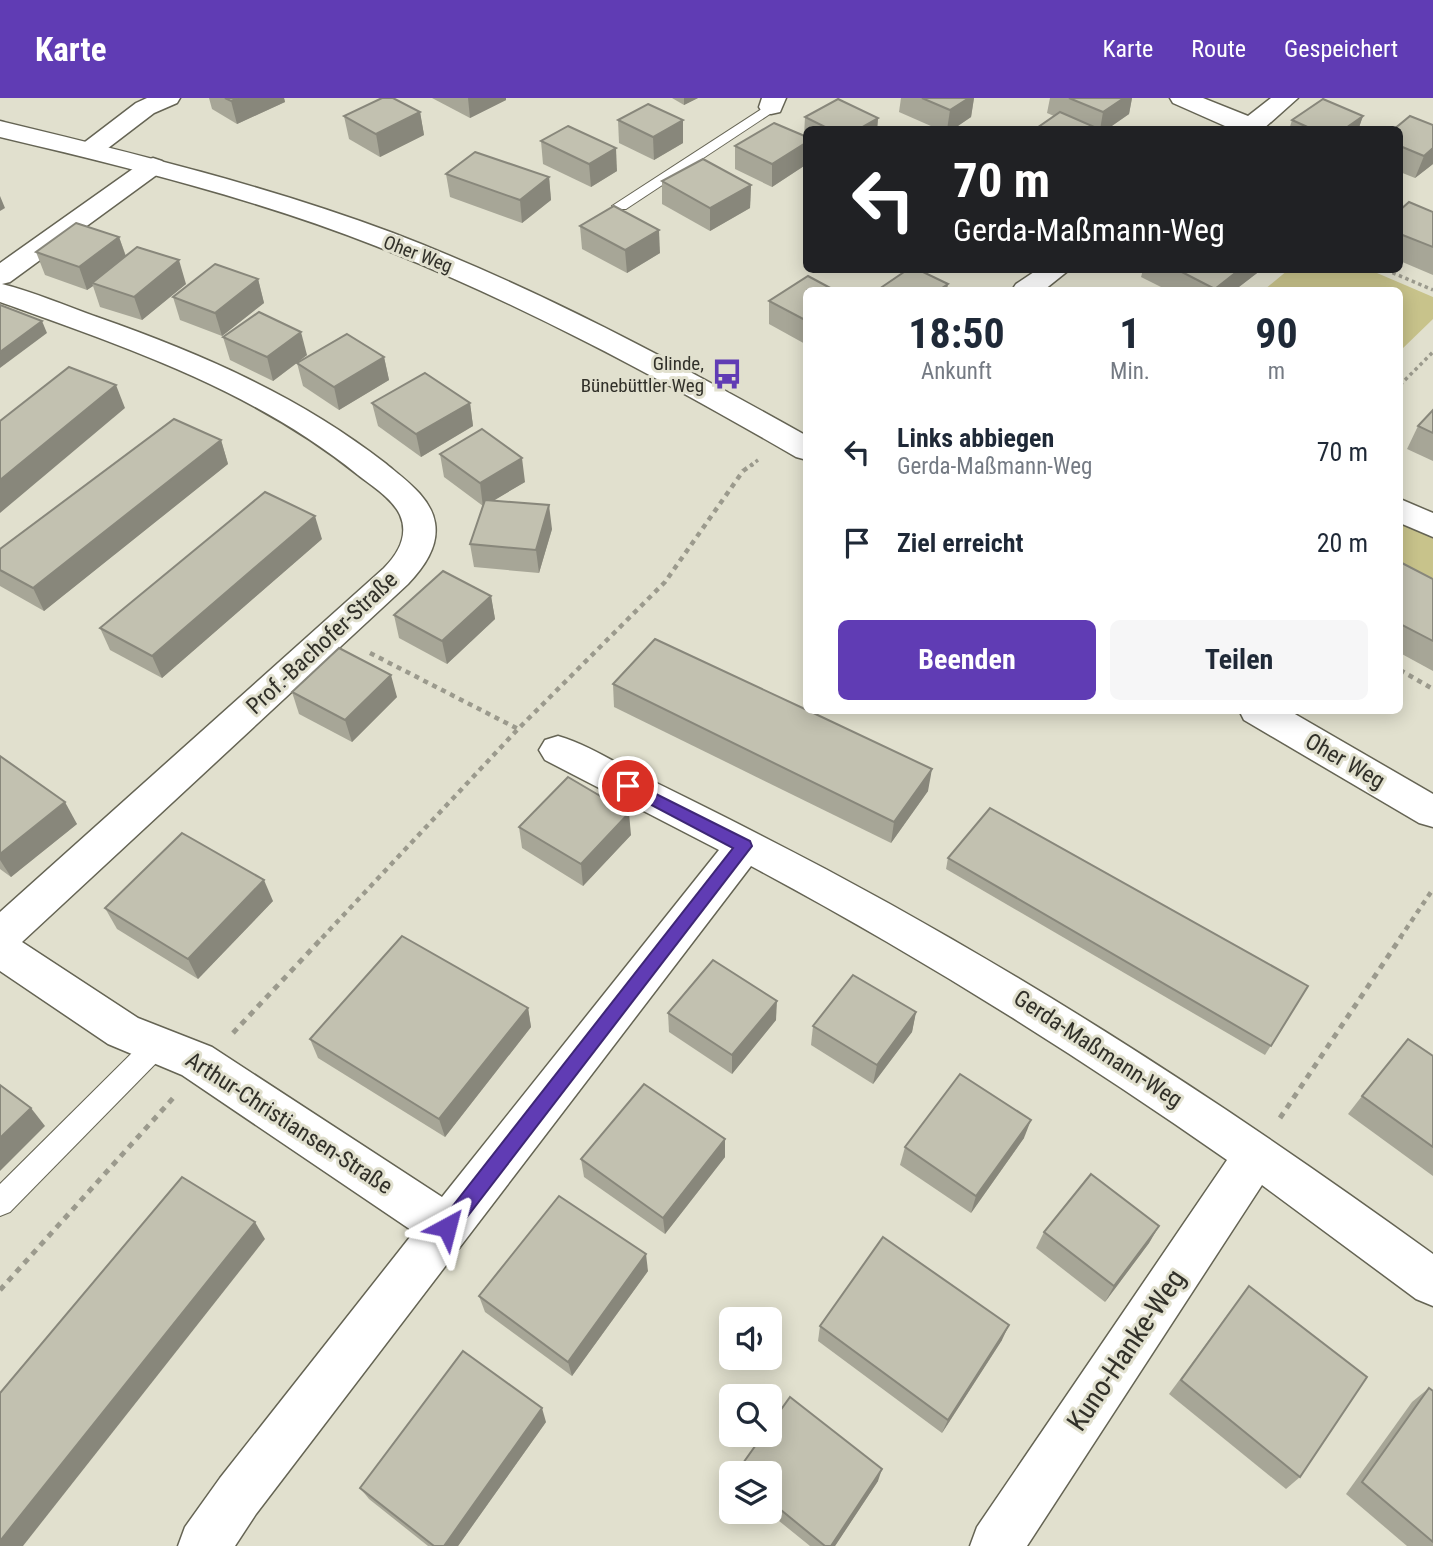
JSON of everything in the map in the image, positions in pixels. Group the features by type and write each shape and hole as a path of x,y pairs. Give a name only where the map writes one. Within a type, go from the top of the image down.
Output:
{"street":[{"path":"90,150 145,108 168,98"},
{"path":"1182,98 1244,126"},
{"path":"1251,126 1286,98"},
{"name":"Oher Weg","path":"0,130 153,166 320,218 434,259 636,356 799,444"},
{"path":"0,276 153,166"},
{"path":"1031,287 1051,273"},
{"name":"Prof.-Bachofer-Straße","path":"0,292 170,354 257,394 342,445 410,504 419,523 413,555 396,576 0,937"},
{"path":"1403,511 1433,526"},
{"name":"Oher Weg","path":"1264,714 1433,812"},
{"name":"Gerda-Maßmann-Weg","path":"558,750 876,916 990,981 1135,1071 1257,1154 1433,1283"},
{"path":"204,1546 238,1496 744,846"},
{"name":"Arthur-Christiansen-Straße","path":"0,949 123,1031 179,1052 203,1065 447,1227"},
{"name":"Kuno-Hanke-Weg","path":"996,1546 1257,1154"}],"lane":[{"path":"620,206 772,103"},
{"path":"0,1203 157,1045"}],"path":[{"path":"1393,273 1433,290"},
{"path":"1403,382 1433,352"},
{"path":"0,1290 203,1065 519,729 665,582 743,471 799,444"},
{"path":"333,634 558,750"},
{"path":"1403,672 1433,688"},
{"path":"1257,1154 1433,889"}],"shaded area":[{"path":"1284,273 1377,273 1433,297 1433,319 1403,348 1403,287 1268,287"},
{"path":"1403,511 1433,526 1433,593 1403,577"}],"building":[{"path":"382,98 393,98 420,112 376,134 344,116"},
{"path":"922,98 969,98 950,110"},
{"path":"1069,98 1124,98 1103,112"},
{"path":"838,99 878,118 864,126 823,126 805,117"},
{"path":"1323,99 1363,116 1349,126 1305,126 1292,120"},
{"path":"648,104 683,120 653,137 618,120"},
{"path":"1060,112 1092,126 1040,126"},
{"path":"1410,116 1433,125 1433,148 1424,156 1403,147 1403,126 1398,126"},
{"path":"774,123 803,135 803,145 772,164 735,146"},
{"path":"568,126 616,148 589,164 541,141"},
{"path":"475,152 549,177 520,200 446,174"},
{"path":"703,159 751,185 710,208 662,181"},
{"path":"1409,202 1433,212 1433,247 1403,235 1403,207"},
{"path":"614,206 659,230 625,250 580,226"},
{"path":"76,223 119,237 79,267 36,252"},
{"path":"137,247 179,260 134,297 92,283"},
{"path":"215,264 258,279 215,313 173,297"},
{"path":"903,273 925,273 948,284 944,287 882,287"},
{"path":"1184,273 1235,273 1218,287 1211,287"},
{"path":"808,276 828,287 803,287 803,319 769,301"},
{"path":"0,305 42,321 0,352"},
{"path":"259,312 301,332 267,357 223,337"},
{"path":"347,334 384,357 334,387 297,363"},
{"path":"69,367 116,385 0,480 0,421"},
{"path":"425,373 470,403 416,434 372,403"},
{"path":"1433,410 1433,433 1418,426"},
{"path":"174,419 221,440 33,588 0,570 0,549"},
{"path":"482,429 522,458 480,483 440,454"},
{"path":"265,492 315,516 152,656 100,628"},
{"path":"485,500 549,505 536,550 470,544"},
{"path":"1403,564 1433,579 1433,641 1403,626"},
{"path":"443,571 491,596 442,641 394,615"},
{"path":"655,639 803,708 803,714 815,714 932,769 894,822 613,684"},
{"path":"339,648 391,675 345,720 292,692"},
{"path":"0,756 65,802 0,854"},
{"path":"568,777 629,813 581,864 519,827"},
{"path":"990,808 1308,986 1271,1046 948,858"},
{"path":"182,833 264,880 188,959 105,908"},
{"path":"402,936 528,1008 439,1119 310,1039"},
{"path":"713,960 777,1001 732,1055 668,1013"},
{"path":"853,975 916,1012 877,1065 813,1026"},
{"path":"1408,1039 1433,1056 1433,1147 1362,1096"},
{"path":"960,1074 1031,1120 976,1196 905,1147"},
{"path":"644,1084 725,1139 663,1218 581,1159"},
{"path":"0,1085 31,1108 0,1138"},
{"path":"1091,1174 1159,1226 1114,1286 1044,1232"},
{"path":"182,1177 255,1222 0,1541 0,1393"},
{"path":"559,1196 646,1254 568,1362 479,1296"},
{"path":"883,1237 1009,1325 948,1420 820,1326"},
{"path":"1249,1286 1367,1377 1300,1477 1181,1380"},
{"path":"463,1351 542,1408 444,1546 434,1546 360,1488"},
{"path":"1429,1388 1433,1391 1433,1542 1362,1482"},
{"path":"790,1397 882,1469 831,1546 825,1546 782,1511 782,1461 745,1461 754,1447 782,1447 782,1408"}],"place":[{"name":"Glinde, Bünebüttler Weg","path":"727,374"}],"route":[{"path":"447,1227 744,846 628,786"}]}
